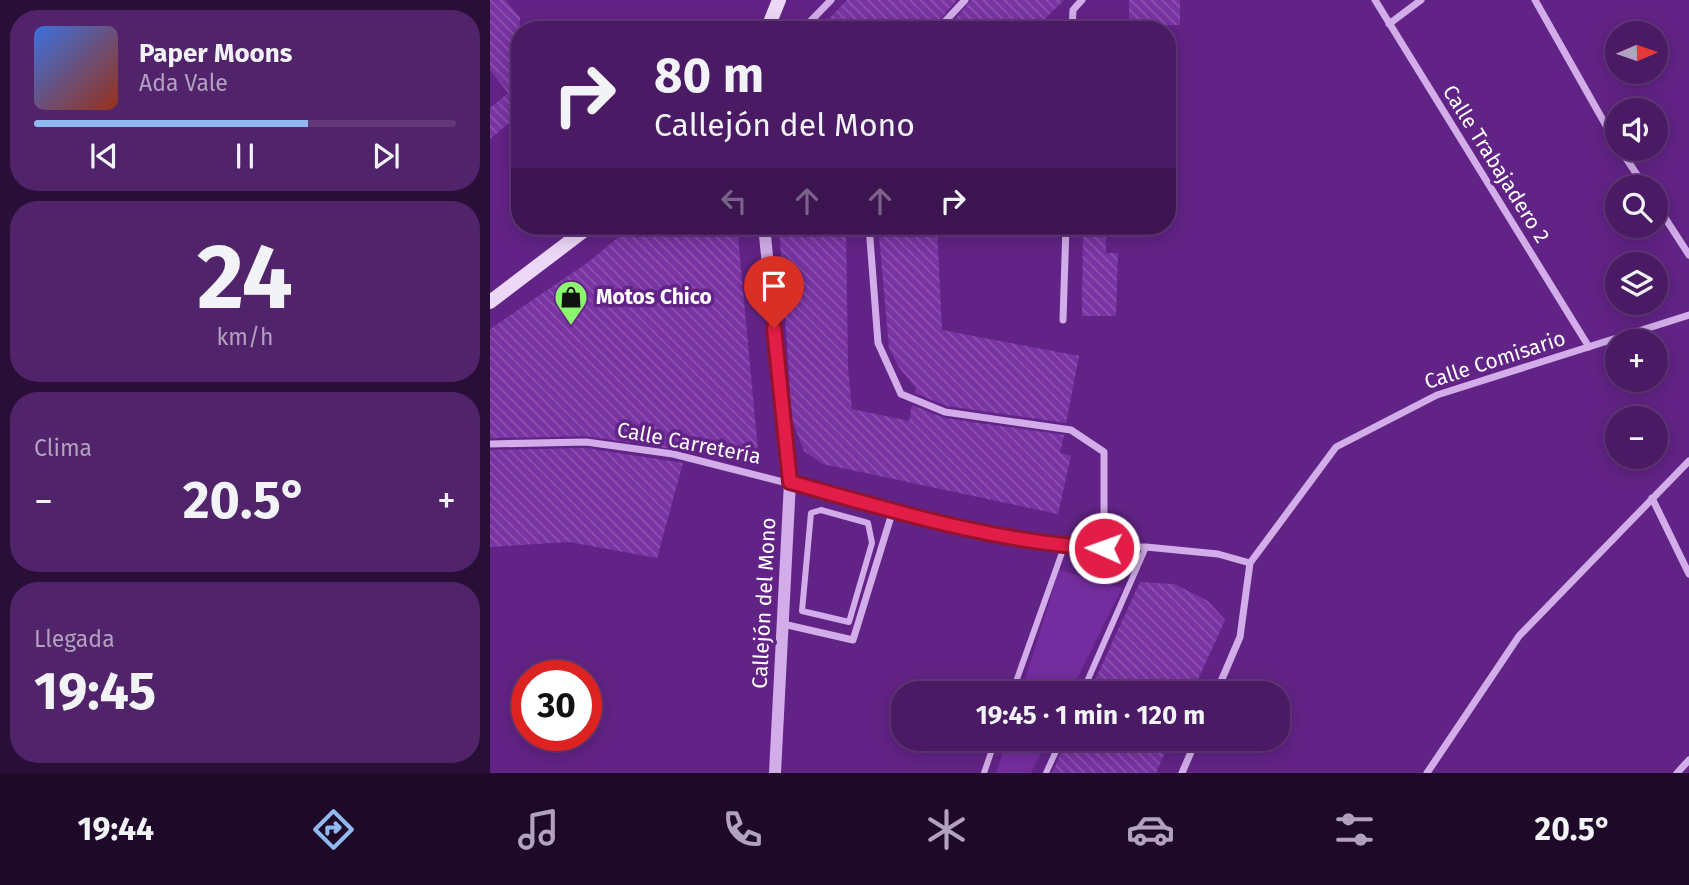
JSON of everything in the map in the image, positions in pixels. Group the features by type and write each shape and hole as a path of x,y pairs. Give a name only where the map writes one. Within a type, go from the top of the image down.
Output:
{"main road":[{"path":"771,21 779,0"},
{"path":"490,302 578,235"}],"street":[{"path":"811,21 831,0"},
{"path":"945,21 965,0"},
{"path":"1072,21 1073,10 1082,0"},
{"name":"Calle Trabajadero 2","path":"1374,0 1589,347"},
{"path":"1389,24 1421,0"},
{"path":"1535,0 1605,124"},
{"path":"1668,223 1689,255"},
{"name":"Callejón del Mono","path":"765,235 790,482 775,773"},
{"path":"870,235 878,343 901,394 945,412 1071,430 1104,452 1104,548"},
{"path":"1063,320 1066,235"},
{"name":"Calle Comisario","path":"1250,563 1335,447 1437,395 1689,315"},
{"name":"Calle Carretería","path":"490,444 586,442 673,454 893,510 1064,547 1146,547 1218,554 1250,563"},
{"path":"1427,773 1519,636 1689,461"},
{"path":"1652,498 1689,573"},
{"path":"821,510 868,523 871,530 872,543 849,622 802,611 811,513 821,510"},
{"path":"783,624 853,640 893,510"},
{"path":"1017,681 1064,547"},
{"path":"1087,681 1146,547"},
{"path":"1221,681 1240,637 1250,563"},
{"path":"984,773 992,751"},
{"path":"1046,773 1056,751"},
{"path":"1182,773 1191,751"},
{"path":"1677,773 1689,760"}],"shaded area":[{"path":"1059,570 1122,588 1076,681 1025,681"},
{"path":"1003,751 1042,751 1031,773 996,773"}],"building":[{"path":"490,0 505,0 520,17 520,21 511,21 511,122 490,139 490,108 508,93 490,70"},
{"path":"847,0 957,0 939,21 827,21"},
{"path":"971,0 1064,0 1043,21 954,21"},
{"path":"1129,0 1180,0 1180,25 1176,25 1176,21 1129,21"},
{"path":"621,235 738,235 758,451 688,442 686,451 586,436 490,438 490,329 587,263"},
{"path":"780,235 846,235 848,368 852,409 909,421 912,405 944,418 1064,435 1060,453 1071,456 1058,514 823,464 804,451 792,420"},
{"path":"879,235 937,235 942,330 1079,356 1066,423 947,406 915,393 916,388 900,369 889,348"},
{"path":"1083,235 1106,235 1106,253 1118,253 1116,316 1082,316"},
{"path":"586,448 683,463 657,558 569,542 490,547 490,450"},
{"path":"1140,582 1174,584 1208,601 1225,620 1197,681 1095,681"},
{"path":"1062,751 1165,751 1156,773 1052,773"}],"place":[{"name":"Motos Chico","path":"571,327"}],"route":[{"path":"774,328 790,482 893,510 1064,547 1104,548"}]}
